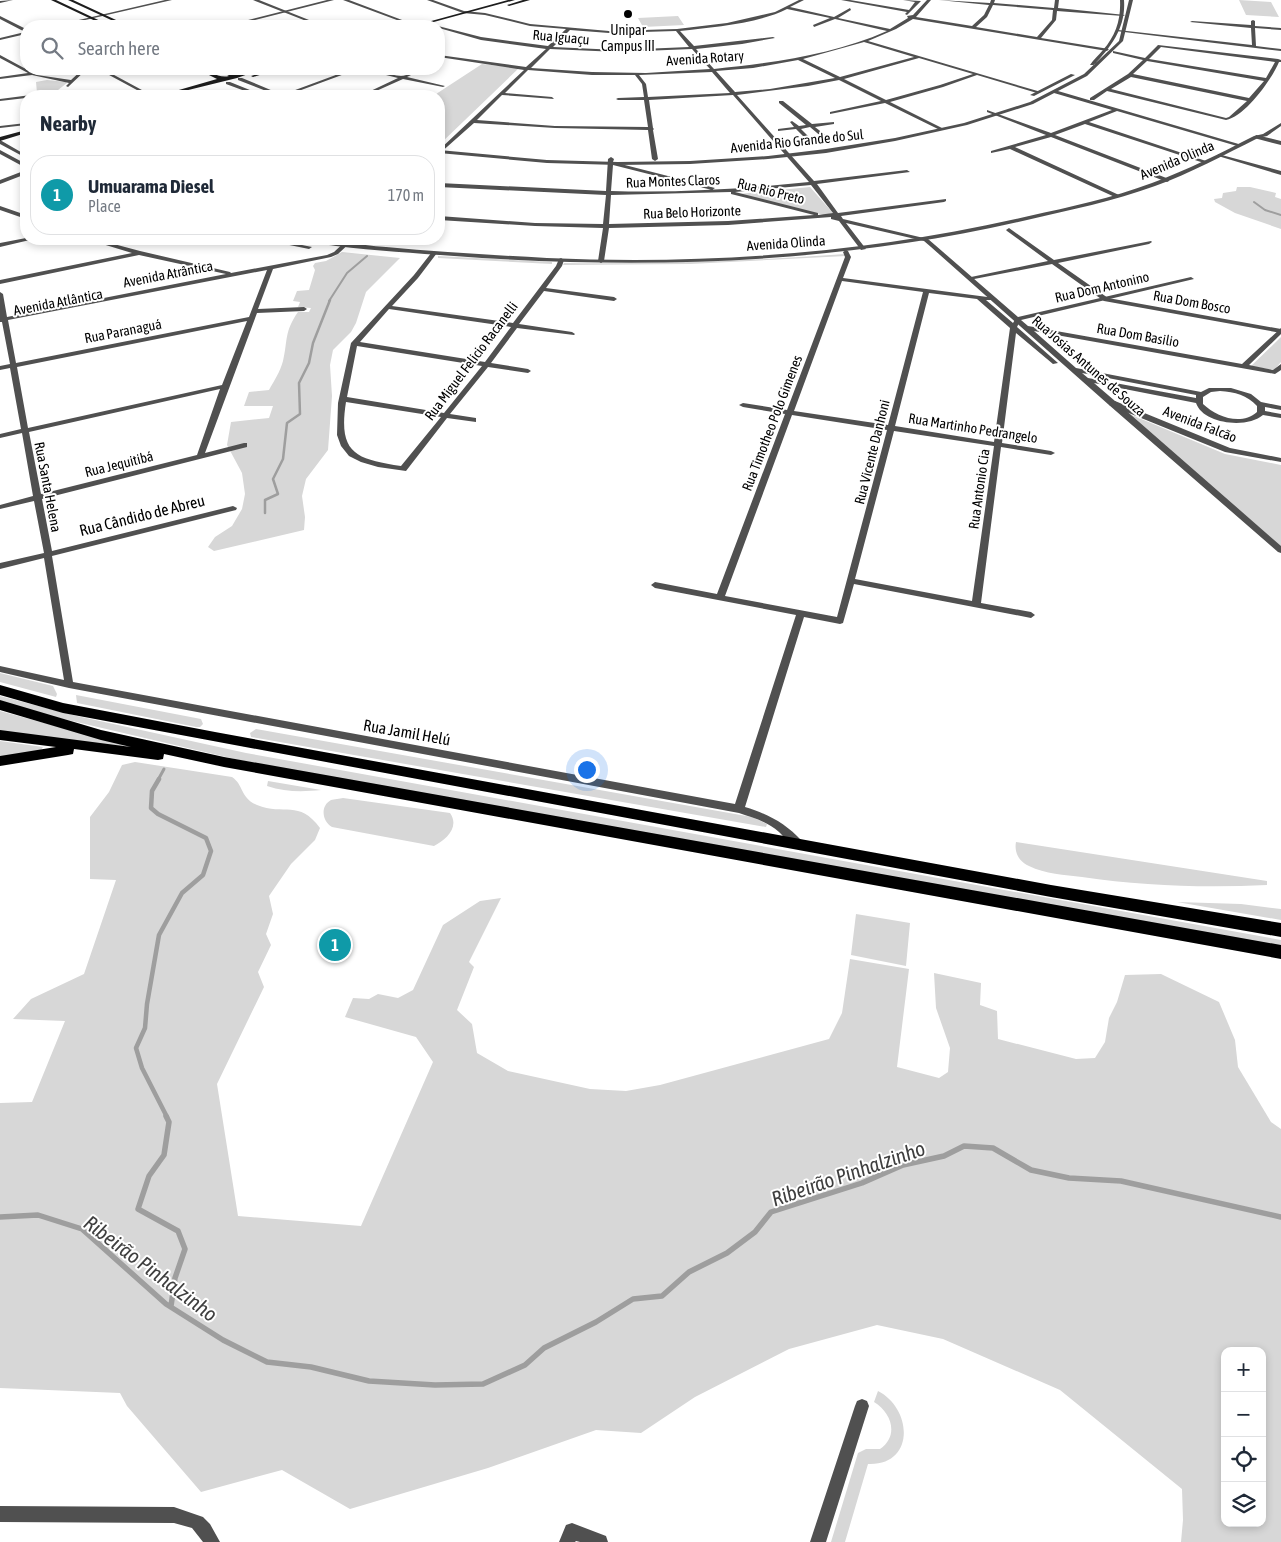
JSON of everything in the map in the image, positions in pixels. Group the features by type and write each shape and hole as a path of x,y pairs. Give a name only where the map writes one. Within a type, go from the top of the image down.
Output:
{"highway":[{"path":"0,690 63,708 1051,891 1281,930"},
{"path":"0,705 101,735 224,762 1281,952"},
{"path":"0,735 111,751 224,762"},
{"path":"0,761 69,750 111,751"}],"main road":[{"path":"53,0 96,20"},
{"path":"437,20 514,0"},
{"path":"445,23 528,0"},
{"path":"61,4 72,1 114,20"},
{"path":"214,76 222,75"},
{"path":"182,90 237,75"},
{"path":"202,90 255,75"},
{"path":"214,76 228,83"},
{"path":"233,76 240,79"},
{"path":"1,143 20,135"},
{"path":"1,143 20,139"}],"street":[{"path":"0,2 10,0"},
{"path":"83,20 170,0"},
{"path":"251,20 332,0"},
{"path":"344,0 399,20"},
{"path":"429,0 467,12 514,22 568,30 609,32 677,30 727,24 760,18 788,8 802,0"},
{"path":"514,0 521,2"},
{"path":"843,0 910,11"},
{"path":"879,6 884,0"},
{"path":"905,0 919,0"},
{"name":"Avenida Rotary","path":"529,68 604,70 712,68 768,60 815,51 852,41 883,29 904,16 919,0"},
{"name":"Avenida Rotary","path":"445,55 529,68 579,72 651,73 712,68 821,54 864,41 912,18 929,0"},
{"path":"941,0 993,2 1056,10 1123,15"},
{"path":"1038,39 1054,20 1057,0"},
{"path":"1030,96 1070,77 1091,64 1107,50 1118,31 1123,15 1122,0"},
{"name":"Avenida Rio Grande do Sul","path":"445,152 511,159 728,161 868,145 998,114 1056,92 1080,80 1119,47 1131,22 1131,0"},
{"path":"254,2 306,20"},
{"path":"254,2 295,20"},
{"path":"973,28 986,16 993,2"},
{"path":"788,8 890,30"},
{"path":"814,26 835,18 850,9"},
{"path":"904,16 1115,52 1125,52 1268,80"},
{"path":"0,18 20,29"},
{"path":"1189,40 1192,19 1253,24 1281,29"},
{"path":"1253,24 1254,47"},
{"name":"Rua Iguaçu","path":"445,28 505,42 549,48 621,52 695,48 773,38"},
{"path":"445,146 568,30"},
{"path":"677,30 787,153 839,217 864,252"},
{"path":"1118,31 1281,50"},
{"path":"0,39 20,34"},
{"path":"864,41 1039,92"},
{"path":"1092,99 1130,75 1156,48 1165,46 1280,60 1268,80 1251,100 1231,118 1226,119 1108,90"},
{"path":"1119,47 1125,52"},
{"path":"815,51 821,54"},
{"path":"0,56 20,68"},
{"path":"618,99 735,94 790,88 840,79 919,57"},
{"path":"798,58 940,129"},
{"path":"635,73 644,84 656,159"},
{"path":"644,84 651,73"},
{"path":"832,113 940,88 977,74"},
{"path":"64,90 79,75"},
{"path":"112,75 140,90"},
{"path":"298,90 340,75"},
{"path":"389,75 443,86"},
{"path":"375,90 408,75"},
{"path":"1130,75 1251,100"},
{"path":"0,78 34,77 72,82"},
{"path":"1070,77 1080,80"},
{"path":"240,79 267,90"},
{"path":"228,83 248,90"},
{"path":"1056,92 1239,145"},
{"path":"501,94 552,98"},
{"path":"0,100 20,97"},
{"name":"Avenida Rio Grande do Sul","path":"611,161 787,153 861,142 989,111 1021,99"},
{"path":"782,102 828,139 810,142 792,122"},
{"path":"994,152 1051,135 1116,110"},
{"path":"989,111 1167,180"},
{"name":"Avenida Olinda","path":"1256,137 1258,133 1281,117"},
{"path":"473,121 555,127 652,129"},
{"path":"1084,122 1206,162"},
{"path":"780,130 832,123"},
{"name":"Avenida Olinda","path":"305,245 339,250 560,263 702,265 864,252 928,244 1117,196 1167,180 1265,134 1281,124"},
{"path":"0,127 20,125"},
{"path":"1256,137 1281,143"},
{"path":"820,140 826,146"},
{"path":"1,143 20,154"},
{"path":"1011,148 1117,196"},
{"path":"0,152 20,163"},
{"path":"1220,156 1281,173"},
{"path":"602,261 611,161"},
{"name":"Rua Rio Preto","path":"611,161 825,216"},
{"name":"Rua Montes Claros","path":"445,185 516,191 609,194 724,191 907,172"},
{"path":"0,182 20,174"},
{"name":"Rua Belo Horizonte","path":"445,218 606,227 724,223 825,216 839,217 944,200"},
{"path":"0,208 20,215"},
{"path":"0,213 11,211"},
{"path":"839,217 928,244"},
{"name":"Rua Dom Bosco","path":"1002,226 1106,300 1281,331"},
{"path":"960,240 1008,230"},
{"path":"0,245 20,241"},
{"path":"971,279 1149,242"},
{"name":"Avenida Olinda","path":"928,244 942,244"},
{"name":"Rua Josias Antunes de Souza","path":"928,244 971,279 1016,323 1028,328 1281,550"},
{"path":"110,245 247,278"},
{"path":"339,250 344,245"},
{"name":"Avenida Olinda","path":"344,245 432,256"},
{"name":"Avenida Atrântica","path":"3,322 233,274 270,271 328,256 339,250"},
{"path":"0,282 139,253"},
{"name":"Avenida Olinda","path":"560,263 847,254"},
{"name":"Rua Timotheo Polo Gimenes","path":"720,597 840,278 847,254"},
{"path":"432,256 354,344 343,399 473,420"},
{"name":"Rua Miguel Felicio Racanelli","path":"343,399 340,436 349,452 362,461 402,469 486,365 560,263"},
{"path":"200,456 252,314 270,271"},
{"name":"Avenida Atlântica","path":"3,322 247,278 270,271"},
{"path":"840,278 993,299"},
{"name":"Rua Dom Antonino","path":"1016,323 1191,279"},
{"path":"542,289 614,299"},
{"name":"Rua Vicente Danhoni","path":"801,614 840,621 927,290"},
{"name":"Rua Santa Helena","path":"0,294 3,322 48,554 69,685"},
{"path":"978,297 1016,323 1055,362"},
{"path":"387,307 572,334"},
{"name":"Rua Paranaguá","path":"0,368 252,314 304,309"},
{"name":"Rua Antonio Cia","path":"976,604 1016,323"},
{"name":"Rua Dom Basilio","path":"1028,328 1275,372 1281,366"},
{"path":"1243,366 1281,331"},
{"path":"354,344 528,371"},
{"path":"1075,370 1200,397"},
{"path":"1086,380 1200,397 1214,389 1233,390 1250,397 1258,403 1281,408"},
{"path":"0,436 225,386"},
{"path":"1200,397 1207,411 1225,419 1251,420 1261,413 1281,416"},
{"name":"Avenida Falcão","path":"1112,403 1228,450 1281,460"},
{"path":"1258,403 1261,413"},
{"name":"Rua Martinho Pedrangelo","path":"743,405 1050,453"},
{"name":"Rua Jequitibá","path":"0,507 244,445"},
{"name":"Rua Cândido de Abreu","path":"0,566 233,508"},
{"path":"852,581 1031,614"},
{"path":"655,584 801,614 739,809"},
{"name":"Rua Jamil Helú","path":"0,669 69,685 739,809 766,818 782,827 798,844"},
{"path":"818,1542 862,1406"},
{"path":"0,1514 174,1515 193,1519 204,1528 212,1542"},
{"path":"569,1536 600,1542"}],"shaded area":[{"path":"1239,0 1271,2 1279,17 1246,15"},
{"path":"678,16 684,25 643,27 638,18"},
{"path":"482,64 519,68 445,139 445,90 442,90"},
{"path":"47,80 67,83 58,90 37,90 36,82"},
{"path":"810,187 833,213 824,215 738,194"},
{"path":"1237,187 1250,187 1276,193 1275,197 1281,199 1281,229 1235,213 1215,202 1214,199 1222,198 1223,193 1236,191"},
{"path":"342,252 400,258 366,292 356,323 351,332 333,350 330,365 332,396 328,450 306,479 302,496 305,517 304,530 214,551 208,547 215,537 232,526 242,509 245,494 242,473 227,445 231,422 269,418 273,406 244,406 249,392 269,390 277,376 283,361 290,325 298,312 309,312 311,308 298,307 300,302 293,301 297,291 309,290 315,270 313,266 315,263 326,261"},
{"path":"845,254 846,256 690,264 563,265 564,263 740,260"},
{"path":"438,256 552,262 552,264 438,258"},
{"path":"1281,337 1281,362 1274,370 1251,366"},
{"path":"1127,413 1225,454 1281,465 1281,547"},
{"path":"0,673 53,686 57,694 56,697 0,682"},
{"path":"76,695 201,719 203,724 200,727 196,727 77,703"},
{"path":"0,696 77,716 246,753 1281,940 1281,950 239,760 55,717 0,702"},
{"path":"0,711 141,749 0,731"},
{"path":"256,729 752,817 767,824 766,827 251,737 250,733"},
{"path":"0,741 43,747 41,750 0,757"},
{"path":"135,762 232,777 239,784 248,799 257,805 267,808 298,811 312,819 320,828 315,840 291,864 269,896 273,914 266,934 271,945 258,972 264,987 217,1084 238,1216 361,1226 433,1062 416,1037 345,1017 353,998 369,999 378,994 398,998 413,990 443,925 480,901 501,898 469,962 474,967 457,1010 472,1024 477,1053 508,1071 590,1089 626,1091 660,1085 829,1039 842,1013 850,959 909,969 897,1067 939,1078 948,1072 950,1048 936,1008 934,973 981,983 980,1005 997,1011 998,1039 1076,1059 1095,1058 1105,1042 1109,1018 1117,1002 1125,975 1161,974 1219,1002 1235,1040 1238,1067 1271,1122 1281,1129 1281,1542 1181,1542 1183,1520 1182,1489 1060,1390 943,1339 877,1325 789,1349 695,1397 641,1433 596,1430 488,1468 350,1509 282,1470 201,1492 127,1406 120,1393 0,1388 0,1103 32,1102 65,1021 13,1019 31,999 84,974 116,880 90,879 90,817 109,792 122,765"},
{"path":"268,781 321,790 300,791 280,789 267,786"},
{"path":"343,798 450,813 453,818 452,828 447,837 434,846 332,827 324,817 325,806 331,800"},
{"path":"1016,842 1267,881 1267,885 1197,886 1151,884 1055,874 1035,869 1022,862 1017,853"},
{"path":"1177,902 1241,904 1281,909 1281,920"},
{"path":"856,914 910,923 906,966 851,955"},
{"path":"878,1391 890,1399 898,1410 903,1423 904,1435 901,1447 894,1456 883,1462 868,1464 845,1542 831,1542 858,1453 866,1449 880,1449 890,1438 891,1425 889,1418 874,1402"}],"waterway":[{"path":"1254,202 1265,210 1281,215"},
{"path":"329,301 347,273 367,256"},
{"path":"265,513 265,500 278,494 273,479 283,459 287,423 300,414 299,383 309,363 313,343 330,300"},
{"path":"158,780 164,769"},
{"path":"159,779 152,791 151,808 158,814 206,838 211,851 203,875 182,893 159,935 147,1004 145,1028 136,1048 142,1068 167,1117"},
{"path":"166,1116 169,1122 164,1155 149,1176 138,1209 178,1231 185,1249 175,1278 171,1306"},
{"name":"Ribeirão Pinhalzinho","path":"0,1217 38,1215 82,1229 166,1304 223,1340 267,1362 311,1367 369,1381 435,1385 483,1384 525,1365 544,1348 596,1322 633,1299 662,1296 689,1272 727,1253 755,1232 771,1212 862,1183 903,1165 944,1156 964,1146 993,1148 1031,1170 1069,1178 1121,1181 1281,1217"}],"place":[{"name":"Unipar Campus III","path":"628,14"},
{"name":"Umuarama Diesel","path":"335,945"}]}
